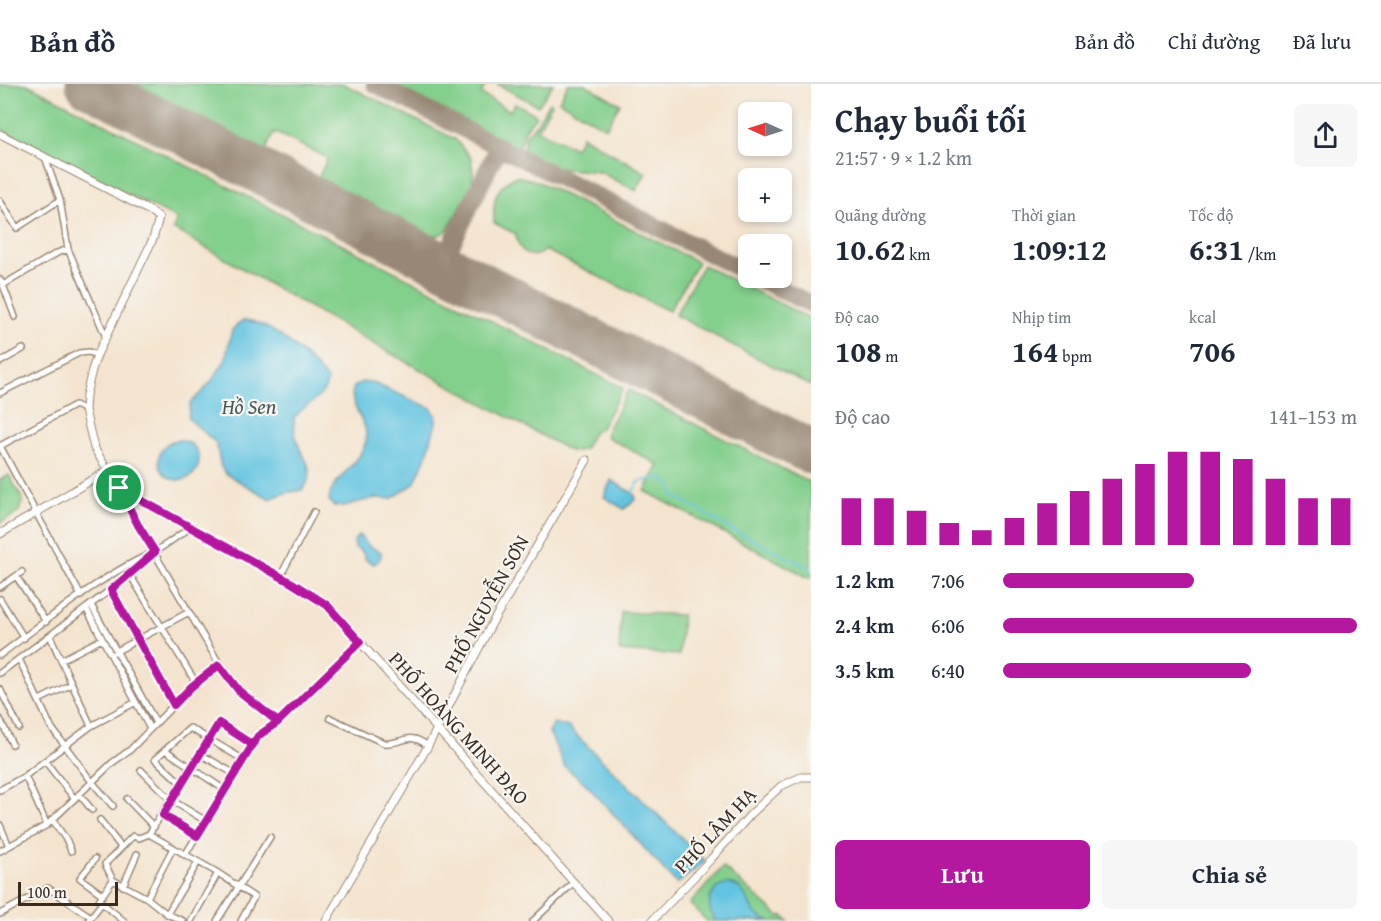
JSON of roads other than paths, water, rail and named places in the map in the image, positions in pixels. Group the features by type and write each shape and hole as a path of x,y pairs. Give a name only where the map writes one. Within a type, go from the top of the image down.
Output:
{"street":[{"path":"0,134 44,156 60,200 68,249 106,337"},
{"name":"PHỐ HOÀNG MINH ĐẠO","path":"44,156 159,218 153,239 97,355 87,387 85,410 94,448 119,488 327,605 608,921"},
{"path":"0,201 17,228 60,200"},
{"path":"15,317 2,283 68,249"},
{"path":"0,362 23,349"},
{"path":"0,393 79,354 89,352 97,355"},
{"path":"81,596 0,446 75,405 85,410"},
{"name":"PHỐ NGUYỄN SƠN","path":"326,921 428,746 491,625 587,460"},
{"path":"0,534 107,471"},
{"path":"119,488 219,665 239,691 278,722"},
{"path":"280,577 314,512"},
{"path":"0,674 111,590 155,552 191,527"},
{"path":"0,645 2,654 125,566 155,552"},
{"path":"0,587 22,572"},
{"path":"130,575 196,683"},
{"path":"16,576 46,622"},
{"path":"111,590 174,705"},
{"path":"0,599 24,638"},
{"path":"88,607 102,639 114,653 150,729"},
{"path":"88,607 156,723"},
{"path":"114,653 189,612"},
{"path":"50,636 91,726"},
{"path":"61,660 102,639"},
{"path":"185,855 258,736 278,722 360,642"},
{"path":"19,659 51,726 92,782 113,806"},
{"path":"0,851 47,825 112,763 130,750 196,683 219,665"},
{"path":"39,700 72,684"},
{"path":"0,689 19,728"},
{"path":"0,790 25,776 91,726 136,702"},
{"path":"330,718 384,743 393,743 409,737 420,740 428,746"},
{"path":"0,719 12,744"},
{"path":"183,921 166,914 147,898 113,880 105,864 133,836 139,838 149,834 219,723 253,745"},
{"path":"182,784 155,759 190,728 244,760"},
{"path":"165,750 225,790"},
{"path":"200,754 235,774"},
{"path":"45,761 76,796 92,810"},
{"path":"141,770 171,800 206,821"},
{"path":"25,776 47,825"},
{"name":"PHỐ LÂM HẠ","path":"651,921 751,814 781,786 801,777 811,777"},
{"path":"127,799 154,827"},
{"path":"163,815 197,836"},
{"path":"52,819 71,851"},
{"path":"100,820 121,847"},
{"path":"0,825 9,846"},
{"path":"149,834 218,873 254,897 241,921"},
{"path":"216,921 270,837"},
{"path":"147,898 173,848"},
{"path":"123,886 137,854"},
{"path":"95,859 80,878 102,895"},
{"path":"166,914 198,862"},
{"path":"191,921 218,873"},
{"path":"113,880 99,900 124,921"},
{"path":"533,921 574,882"},
{"path":"0,914 48,888 90,919 102,903"}],"water":[{"name":"Hồ Sen","path":"244,320 254,322 278,334 301,352 327,380 326,387 319,397 294,418 299,447 310,473 307,484 302,490 270,499 226,474 221,467 216,443 188,418 190,404 211,382 225,361 232,330"},
{"path":"362,382 371,382 431,408 436,415 436,423 427,454 411,486 391,499 375,498 343,506 333,506 329,500 335,484 358,457 366,441 365,427 355,407 352,394 354,387"},
{"path":"179,440 193,446 199,460 193,474 179,480 165,474 159,460 165,446"},
{"path":"611,480 634,494 636,499 624,509 604,497"},
{"path":"359,535 370,547 381,552 380,559 374,564 366,560 363,553 355,547 354,541"},
{"path":"554,723 568,727 705,861 677,884 585,783 565,767 549,732"},
{"path":"727,884 742,890 755,912 771,921 716,921 710,910 710,899 716,890"}],"waterway":[{"path":"632,493 639,482 660,477 671,486 674,497 729,528 811,569"}]}
